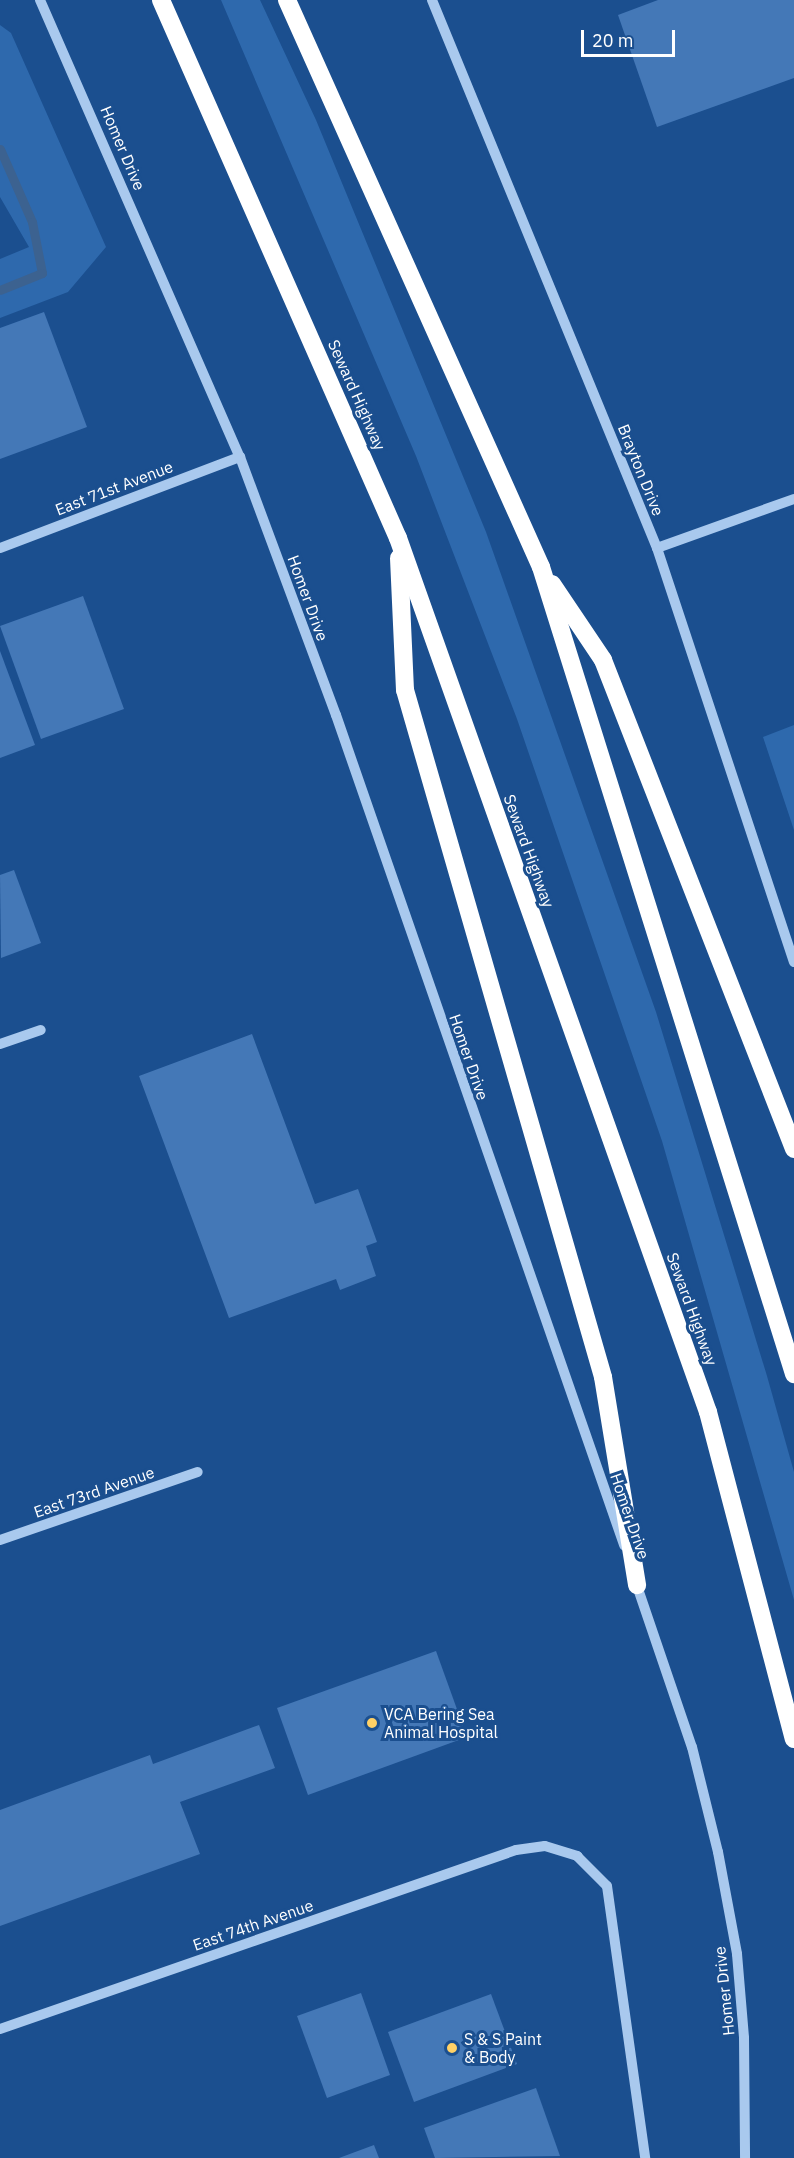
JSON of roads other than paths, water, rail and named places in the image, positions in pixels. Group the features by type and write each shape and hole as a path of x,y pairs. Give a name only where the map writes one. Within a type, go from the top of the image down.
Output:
{"highway":[{"name":"Seward Highway","path":"161,0 398,538 708,1412 794,1739"},
{"path":"287,0 541,567 794,1374"},
{"path":"398,538 405,690 603,1377 637,1585"},
{"path":"541,567 603,660 794,1149"}],"street":[{"name":"Homer Drive","path":"40,0 240,457 336,715 692,1747 718,1852 737,1954 744,2038 745,2158"},
{"name":"Brayton Drive","path":"432,0 657,548 794,962"},
{"name":"East 71st Avenue","path":"0,548 240,457"},
{"path":"657,548 794,499"},
{"path":"0,1044 41,1030"},
{"name":"East 73rd Avenue","path":"0,1540 198,1472"},
{"name":"East 74th Avenue","path":"0,2028 516,1850 545,1846 577,1856 608,1886 645,2158"}],"waterway":[{"path":"0,149 32,222 42,273 0,290"}],"place":[{"name":"VCA Bering Sea Animal Hospital","path":"372,1723"},
{"name":"S & S Paint & Body","path":"452,2048"}]}
